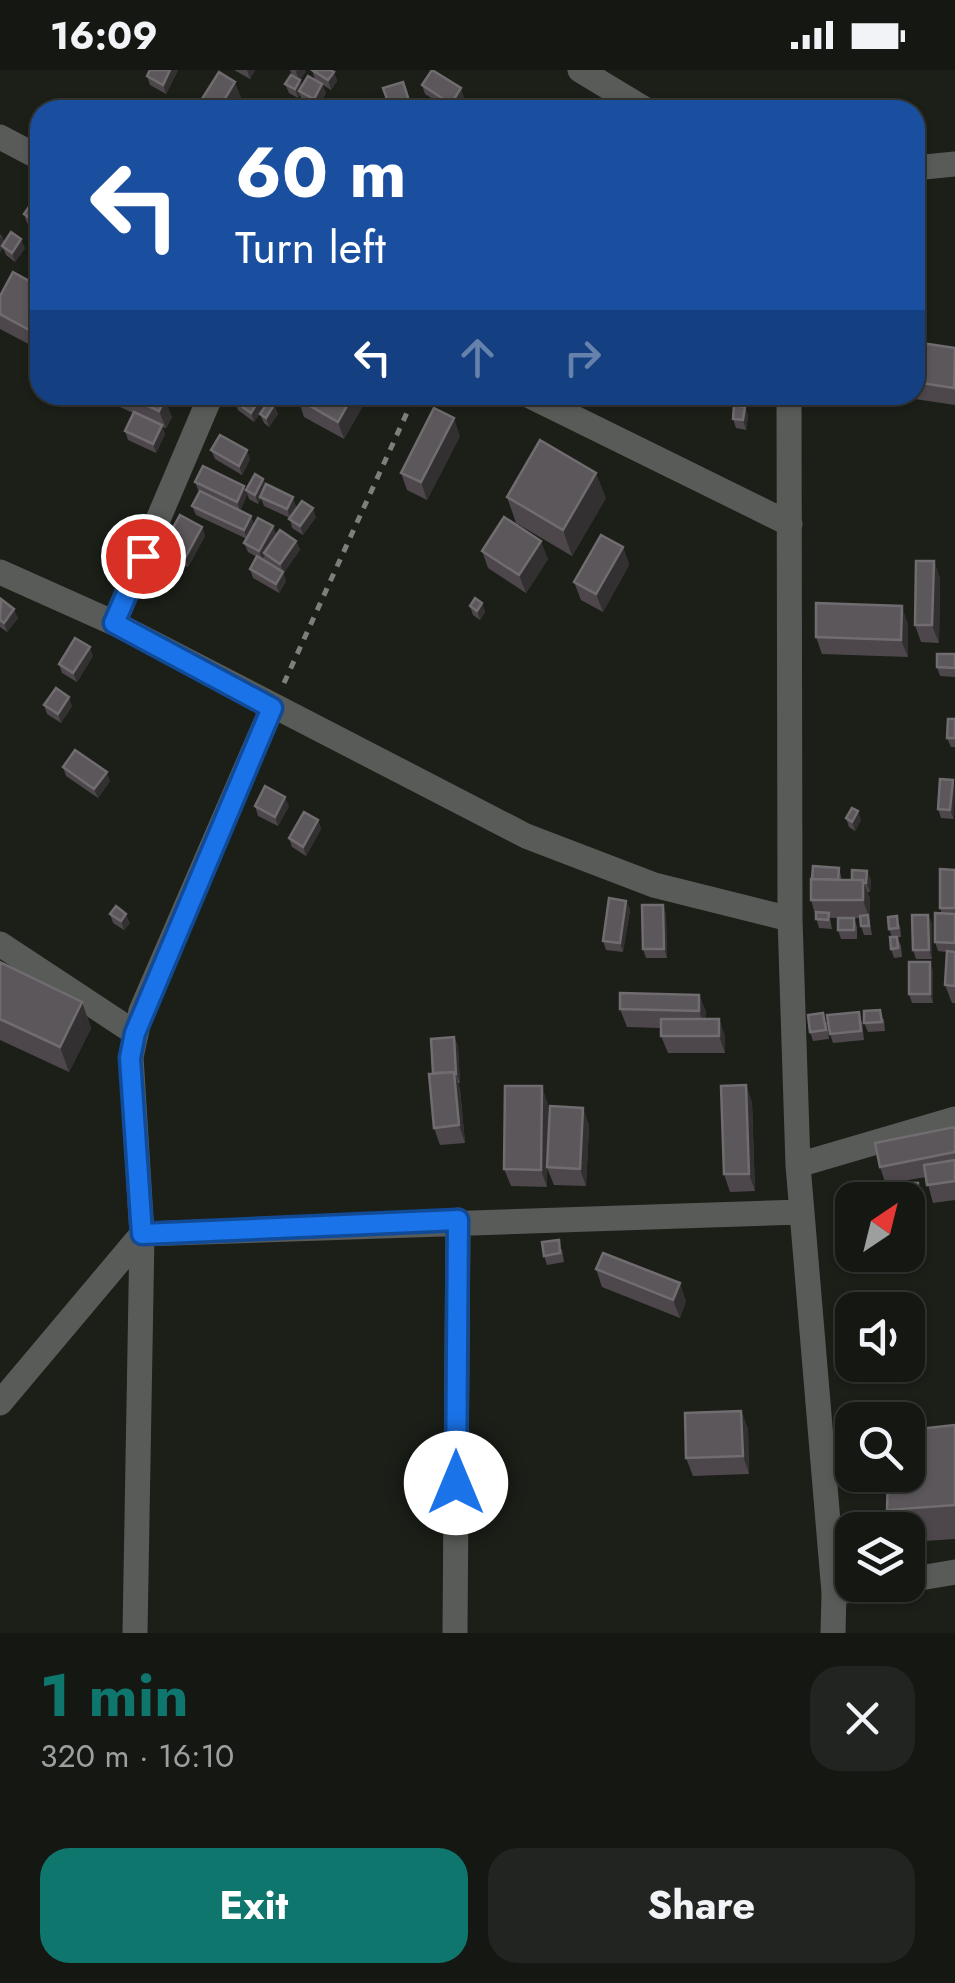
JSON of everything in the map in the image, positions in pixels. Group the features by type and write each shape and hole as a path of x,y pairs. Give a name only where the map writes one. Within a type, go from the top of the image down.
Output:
{"street":[{"path":"580,70 630,100"},
{"path":"0,137 30,153"},
{"path":"925,167 955,164"},
{"path":"114,623 207,405"},
{"path":"548,405 790,524"},
{"path":"789,405 790,919 798,1165 834,1593 833,1633"},
{"path":"0,572 114,623 526,836 654,886 790,919"},
{"path":"135,1633 142,1234 130,1058 135,1033 272,708"},
{"path":"0,944 135,1033"},
{"path":"798,1165 955,1119"},
{"path":"0,1403 142,1234 458,1220 801,1212"},
{"path":"455,1633 458,1220"},
{"path":"925,1577 955,1572"}],"path":[{"path":"272,708 410,405"}],"building":[{"path":"150,70 170,70 163,85 147,76"},
{"path":"312,70 330,70 334,72 328,80"},
{"path":"432,70 461,88 454,100 445,100 422,85"},
{"path":"219,72 235,82 224,100 201,100"},
{"path":"291,75 300,80 295,89 285,84"},
{"path":"308,76 322,84 314,99 299,91"},
{"path":"403,82 409,100 387,100 383,88"},
{"path":"11,232 21,239 12,253 2,246"},
{"path":"13,272 30,281 30,330 0,314 0,296"},
{"path":"925,344 955,348 954,388 925,384"},
{"path":"240,405 256,405 251,413"},
{"path":"266,405 274,405 266,418 260,414"},
{"path":"308,405 347,405 338,422"},
{"path":"734,405 745,407 743,420 733,419"},
{"path":"434,408 454,418 421,482 401,473"},
{"path":"134,412 162,425 153,444 125,431"},
{"path":"220,435 247,450 239,466 211,450"},
{"path":"540,440 596,473 563,530 507,497"},
{"path":"203,466 244,486 237,502 195,482"},
{"path":"255,474 263,479 255,495 246,490"},
{"path":"266,484 293,497 287,509 260,497"},
{"path":"200,491 251,516 244,530 192,506"},
{"path":"302,501 313,508 300,526 289,519"},
{"path":"180,515 202,527 185,558 163,546"},
{"path":"504,517 541,541 519,575 482,551"},
{"path":"258,518 273,526 259,551 244,543"},
{"path":"280,530 296,541 280,564 264,553"},
{"path":"601,535 623,547 596,594 574,582"},
{"path":"257,556 283,572 276,584 250,569"},
{"path":"916,561 934,561 932,625 915,625"},
{"path":"475,598 482,603 477,611 470,606"},
{"path":"1,599 14,609 4,623 0,620"},
{"path":"816,603 902,606 901,640 816,637"},
{"path":"75,638 90,647 73,673 59,664"},
{"path":"937,654 955,654 955,668 937,667"},
{"path":"56,688 69,697 58,714 44,705"},
{"path":"948,719 955,719 955,738 947,738"},
{"path":"75,750 107,772 94,789 63,767"},
{"path":"940,779 953,780 950,810 938,809"},
{"path":"265,786 285,797 275,817 255,806"},
{"path":"852,808 858,811 852,822 846,818"},
{"path":"304,812 318,820 303,847 289,838"},
{"path":"813,866 839,868 838,880 812,879"},
{"path":"940,869 955,870 955,908 940,908"},
{"path":"852,870 867,871 866,883 852,880"},
{"path":"811,879 863,880 863,900 811,900"},
{"path":"609,898 626,901 620,943 603,941"},
{"path":"642,905 663,905 664,949 643,949"},
{"path":"116,906 126,914 121,921 110,914"},
{"path":"816,912 829,913 828,920 816,919"},
{"path":"935,913 955,914 955,943 935,942"},
{"path":"868,915 869,926 861,926 860,916"},
{"path":"912,915 928,915 929,950 913,950"},
{"path":"897,916 898,928 889,929 888,917"},
{"path":"838,918 854,918 854,930 838,930"},
{"path":"890,937 897,937 898,948 891,949"},
{"path":"947,951 955,952 955,986 945,985"},
{"path":"0,962 82,1002 60,1047 0,1019"},
{"path":"909,962 930,962 930,994 909,994"},
{"path":"620,993 699,995 699,1011 620,1009"},
{"path":"880,1010 882,1022 864,1023 864,1011"},
{"path":"859,1012 861,1031 830,1034 827,1015"},
{"path":"823,1013 826,1030 810,1032 808,1015"},
{"path":"661,1019 719,1019 719,1036 661,1036"},
{"path":"454,1037 456,1074 433,1073 431,1039"},
{"path":"454,1072 459,1125 434,1128 429,1074"},
{"path":"746,1085 749,1174 724,1174 721,1086"},
{"path":"505,1086 542,1086 541,1170 504,1169"},
{"path":"550,1106 583,1108 580,1169 547,1167"},
{"path":"955,1127 955,1152 880,1167 875,1143"},
{"path":"955,1160 955,1181 927,1185 924,1165"},
{"path":"559,1240 560,1253 544,1256 542,1242"},
{"path":"603,1253 680,1283 673,1300 596,1269"},
{"path":"741,1411 743,1456 686,1458 685,1413"},
{"path":"955,1425 955,1505 887,1510 888,1492 925,1492 925,1428"}],"route":[{"path":"143,556 114,623 272,708 135,1033 130,1058 142,1234 458,1220 456,1483"}]}
